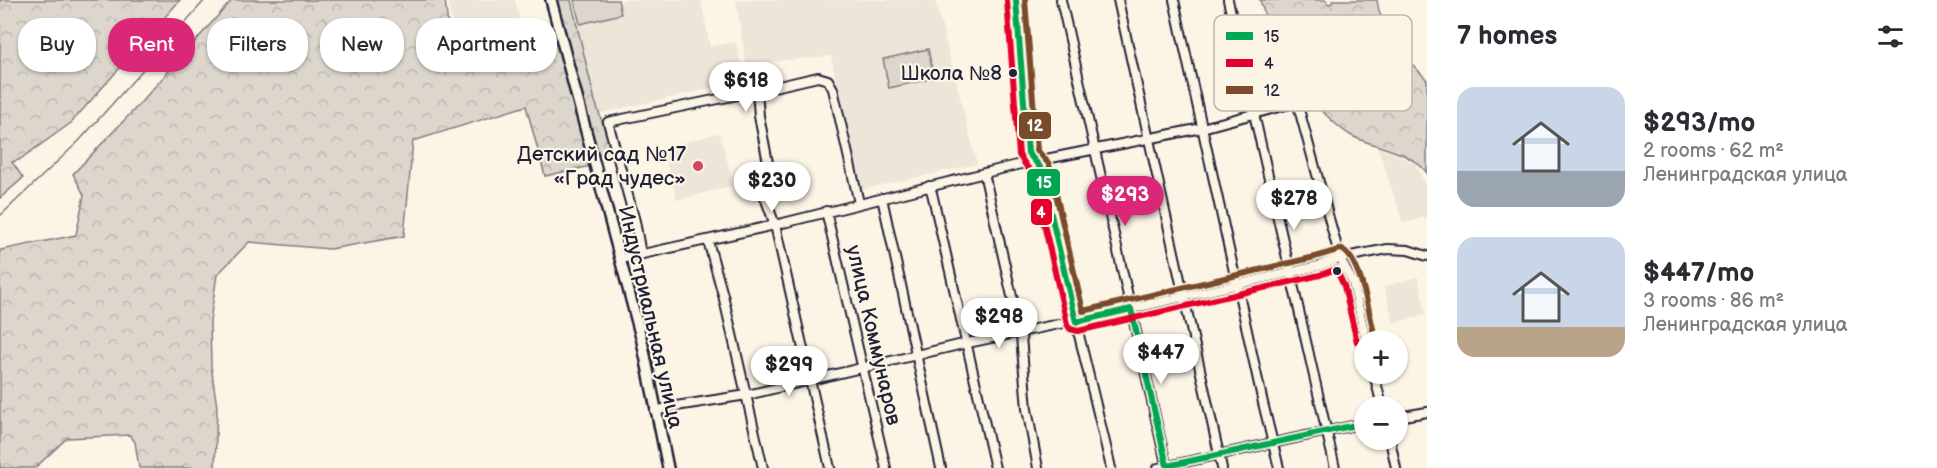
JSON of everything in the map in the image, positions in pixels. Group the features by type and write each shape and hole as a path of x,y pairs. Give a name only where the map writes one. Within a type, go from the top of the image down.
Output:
{"main road":[{"name":"Индустриальная улица","path":"551,0 642,341 668,468"}],"street":[{"path":"1016,0 1028,153 1040,167 1111,468"},
{"path":"1061,0 1131,309 1164,467 1354,425"},
{"path":"1118,0 1222,468"},
{"path":"1174,0 1279,468"},
{"path":"1228,0 1231,15"},
{"path":"641,254 608,122 823,77 828,80 833,89 859,203"},
{"path":"757,91 759,116 770,168 763,182 763,192 775,225 830,468"},
{"path":"1253,111 1335,468"},
{"path":"620,259 775,225 1021,164 1202,128 1265,111"},
{"path":"1301,111 1340,258 1353,284 1364,330"},
{"path":"1021,164 1028,153"},
{"path":"984,173 1020,332 1027,410 1038,468"},
{"path":"929,186 968,343 995,468"},
{"path":"882,198 940,468"},
{"name":"улица Коммунаров","path":"826,211 886,468"},
{"path":"708,240 763,468"},
{"path":"655,411 747,395 968,343 1237,285 1318,266 1340,258 1397,248 1427,256"},
{"path":"1408,415 1427,412"},
{"path":"1392,450 1396,468"}],"shaded area":[{"path":"448,0 515,0 519,18 452,18"},
{"path":"573,0 701,0 710,47 736,42 744,81 597,114"},
{"path":"736,0 935,0 977,164 859,190 831,56 746,64"},
{"name":"Детский сад №17 «Град чудес»","path":"719,133 734,185 677,200 663,148"},
{"path":"1378,148 1416,164 1427,189 1427,217 1403,223"},
{"path":"1418,277 1426,314 1394,323 1384,287"}],"green space":[{"path":"0,0 180,0 164,18 108,18 108,72 116,72 71,123 19,160 12,162 23,178 0,198"},
{"path":"232,0 445,0 447,18 416,18 416,72 557,72 557,47 591,166 545,176 526,106 413,141 404,236 330,249 249,242 217,275 210,321 211,366 217,407 215,468 139,468 135,442 130,435 67,438 35,468 0,468 0,250 76,235 84,195 73,174 168,72 195,72 195,42 207,28 207,72 308,72 308,18 216,18"},
{"path":"553,0 571,0 595,101 609,142 607,151 599,154 592,139"},
{"path":"574,0 618,0 621,14 580,24"},
{"path":"1260,0 1326,0 1328,4 1333,0 1377,0 1381,15 1265,15"},
{"path":"928,49 934,78 889,88 883,59"},
{"path":"1412,64 1427,80 1427,173 1420,165 1402,154 1361,140 1338,126 1322,111 1412,111"}],"waterway":[{"path":"0,216 79,141 205,0"}],"transit line":[{"name":"15","path":"1016,0 1028,153 1040,167 1076,322 1131,309 1167,466 1354,425"},
{"name":"12","path":"1025,0 1037,150 1049,164 1083,311 1341,249 1348,254 1359,275 1373,330"},
{"name":"4","path":"1007,1 1019,155 1032,172 1070,329 1078,331 1320,275 1336,269 1344,286 1354,330"}],"place":[{"name":"Школа №8","path":"1013,73"},
{"name":"Детский сад №17 «Град чудес»","path":"698,166"}]}
